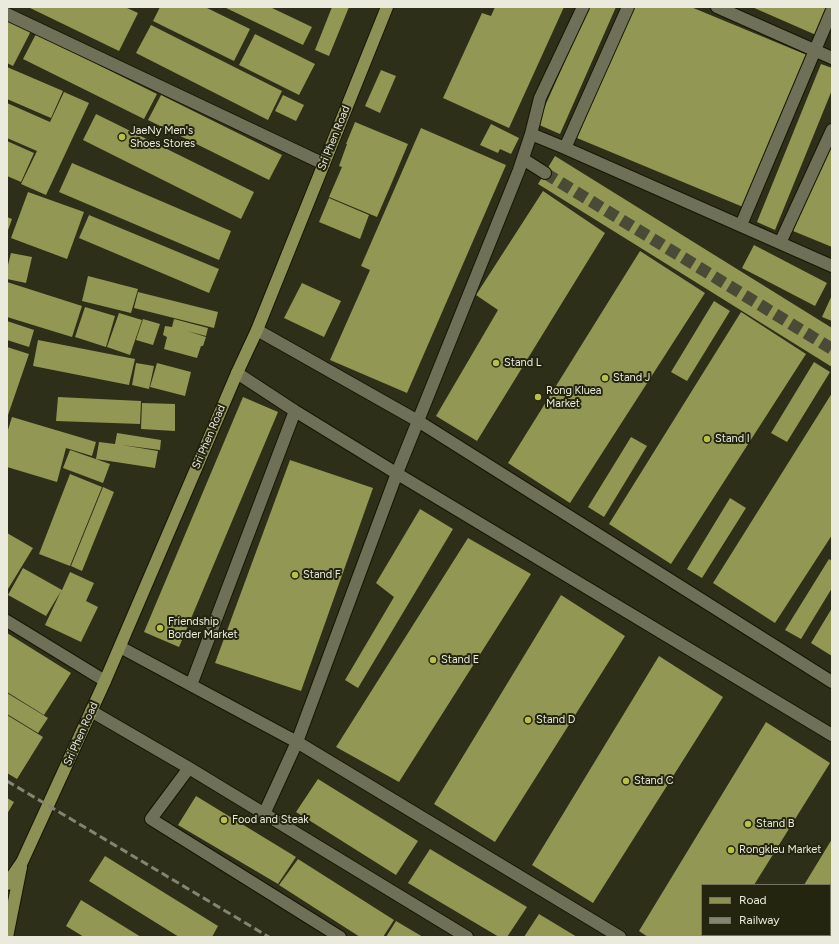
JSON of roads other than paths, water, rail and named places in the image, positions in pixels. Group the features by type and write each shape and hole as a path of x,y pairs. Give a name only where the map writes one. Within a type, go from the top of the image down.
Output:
{"main road":[{"name":"Sri Phen Road","path":"7,884 22,862 52,800 120,647 237,373 257,330 387,7"},
{"name":"Sri Phen Road","path":"7,937 22,862"},
{"path":"7,877 22,862"}],"street":[{"path":"264,814 297,742 397,473 522,159 531,134 540,98 583,7"},
{"path":"565,148 628,7"},
{"path":"717,7 832,58"},
{"path":"741,225 832,10"},
{"path":"7,14 324,164"},
{"path":"780,243 832,130"},
{"path":"531,134 832,266"},
{"path":"522,159 545,172"},
{"path":"257,330 418,421 832,682"},
{"path":"237,373 295,411 832,735"},
{"path":"191,685 295,411"},
{"path":"7,621 105,681"},
{"path":"120,647 297,742 620,937"},
{"path":"91,711 189,768 467,937"},
{"path":"189,768 151,819 340,937"}],"tunnel":[{"path":"545,173 832,349"}],"railway":[{"path":"7,781 269,937"}],"place":[{"name":"JaeNy Men's Shoes Stores","path":"122,137"},
{"name":"Stand L","path":"496,363"},
{"name":"Stand J","path":"605,378"},
{"name":"Rong Kluea Market","path":"538,397"},
{"name":"Stand I","path":"707,439"},
{"name":"Stand F","path":"295,575"},
{"name":"Friendship Border Market","path":"160,628"},
{"name":"Stand E","path":"433,660"},
{"name":"Stand D","path":"528,720"},
{"name":"Stand C","path":"626,781"},
{"name":"Food and Steak","path":"224,820"},
{"name":"Stand B","path":"748,824"},
{"name":"Rongkleu Market","path":"731,850"}]}
